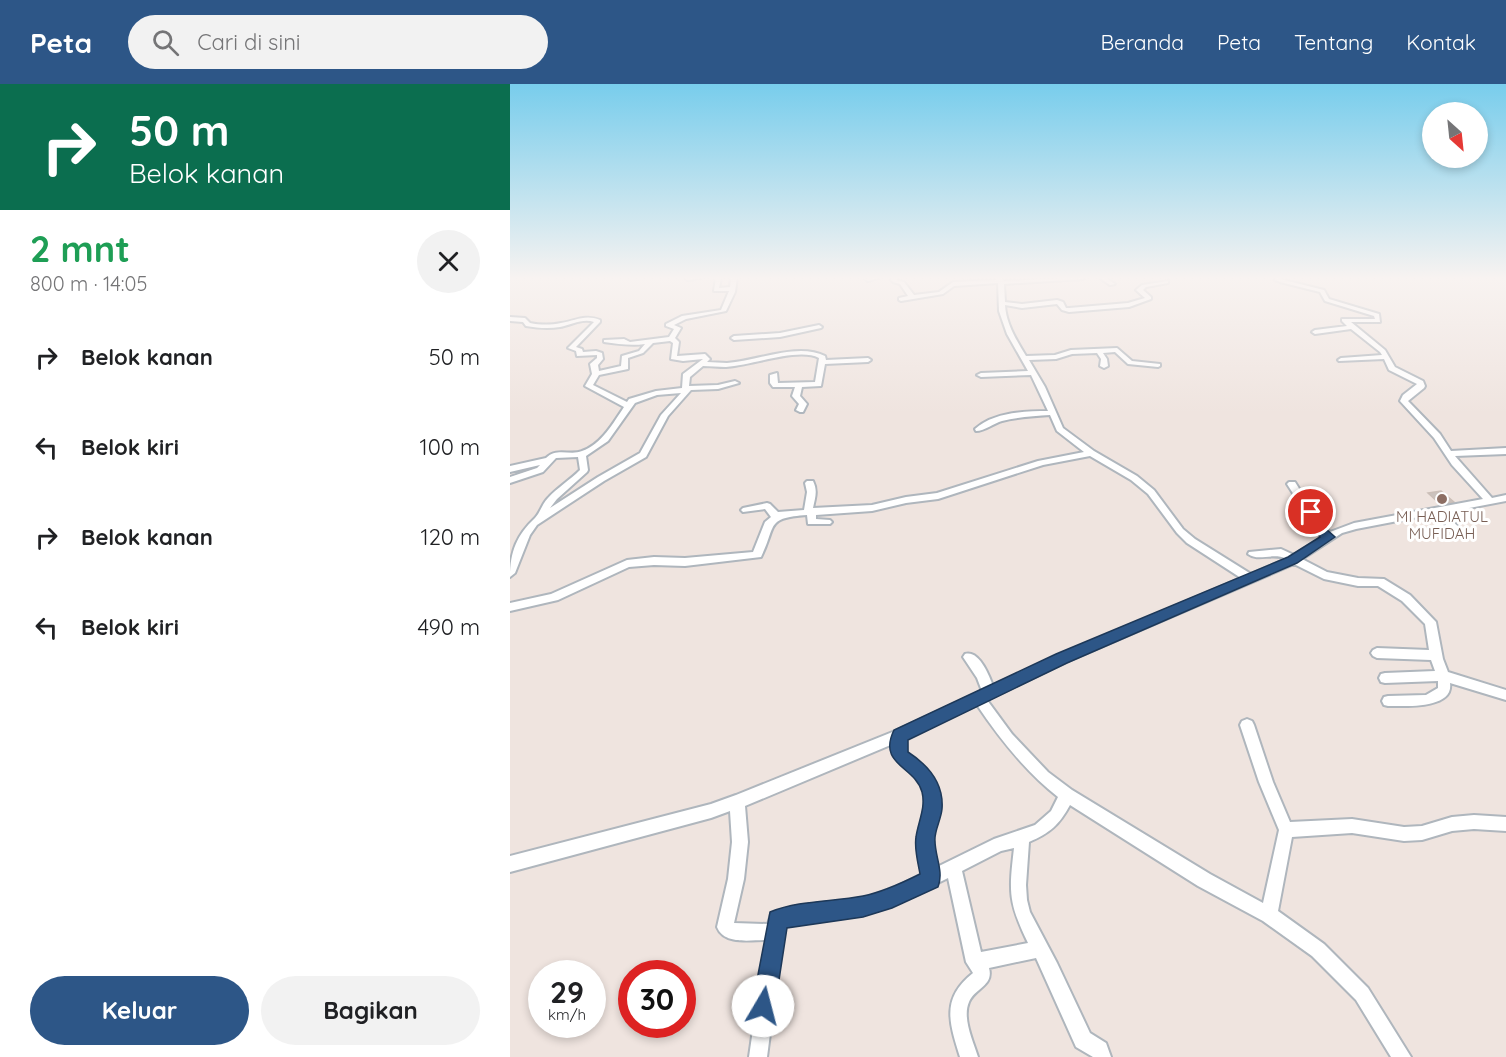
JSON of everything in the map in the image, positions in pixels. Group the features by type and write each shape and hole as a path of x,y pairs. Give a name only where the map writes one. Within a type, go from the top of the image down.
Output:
{"street":[{"path":"526,322 528,325 542,327 573,322"},
{"path":"597,322 571,348 580,350 579,355 600,354 600,359 594,364 596,374 589,385 629,406"},
{"path":"671,339 678,328 668,325 673,322"},
{"path":"1007,322 1010,334 1033,373 1060,429 1091,453 1134,478 1151,492 1180,531 1191,541 1250,579"},
{"path":"1347,322 1379,347 1392,368 1421,384 1404,400 1490,501"},
{"path":"702,364 727,365 792,343 819,327"},
{"path":"1315,332 1352,327"},
{"path":"734,338 792,343 815,353 823,360 868,360"},
{"path":"510,573 525,534 541,518 608,475 639,459 647,450 665,416 687,389 686,376 702,364 706,356 675,359 676,342 671,339 629,344 624,341 606,341"},
{"path":"596,374 625,367 624,357 642,352 650,343"},
{"path":"1025,358 1056,357 1071,351 1117,350 1138,359 1146,359"},
{"path":"1099,351 1104,359 1104,366"},
{"path":"1122,353 1128,362 1158,365"},
{"path":"823,360 843,356"},
{"path":"1341,360 1387,357"},
{"path":"774,375 776,385 819,383 823,360"},
{"path":"1136,364 1141,372"},
{"path":"981,375 1033,373"},
{"path":"510,469 549,460 560,454 582,455 601,444 632,401 652,394 735,383"},
{"path":"799,385 796,396 803,404 800,410"},
{"path":"979,429 999,420 1051,413"},
{"path":"1448,454 1506,451"},
{"path":"510,607 554,597 627,564 752,557 760,552 770,522 776,516 810,511 872,508 938,496 1041,462 1091,453"},
{"path":"541,518 542,511 551,500 584,470 582,455"},
{"path":"510,480 540,470 549,460"},
{"path":"810,483 811,522 827,522"},
{"path":"1292,484 1320,530 1329,537"},
{"path":"510,864 711,811 737,802 900,735 1062,659 1293,560 1329,537 1354,526 1506,498"},
{"path":"746,510 767,506 776,516"},
{"path":"1436,511 1458,531"},
{"path":"1253,554 1278,551 1327,576 1362,583 1380,582 1406,598 1430,622 1445,690 1432,699 1389,701"},
{"path":"1377,653 1436,655"},
{"path":"969,657 983,676 984,696 1014,746 1043,777 1067,795 1203,880 1269,915 1318,950 1351,981 1402,1057"},
{"path":"1385,678 1443,676 1506,695"},
{"path":"1247,725 1266,782 1286,830 1269,915"},
{"path":"900,735 899,752 902,758 916,767 926,779 931,792 932,809 925,840 931,879"},
{"path":"758,1057 777,920 784,917 863,906 892,898 999,844 1022,838 1049,824 1067,795"},
{"path":"737,802 740,842 736,879 725,927 731,931 775,932"},
{"path":"1286,830 1352,826 1404,834 1422,833 1452,824 1474,822 1506,824"},
{"path":"1022,838 1018,867 1018,900 1083,1040 1099,1050 1102,1057"},
{"path":"954,868 975,962 981,967 981,978 969,986 960,997 960,1026 969,1057"},
{"path":"975,962 1040,949"}],"building":[{"name":"MI HADIATUL MUFIDAH","path":"1441,491 1454,502 1441,505 1428,493"}],"place":[{"name":"MI HADIATUL MUFIDAH","path":"1442,499"}],"route":[{"path":"763,1006 777,920 800,914 877,903 931,879 925,850 932,809 931,792 926,779 916,767 902,758 899,752 900,735 1062,659 1293,560 1329,537 1320,530 1311,512"}]}
